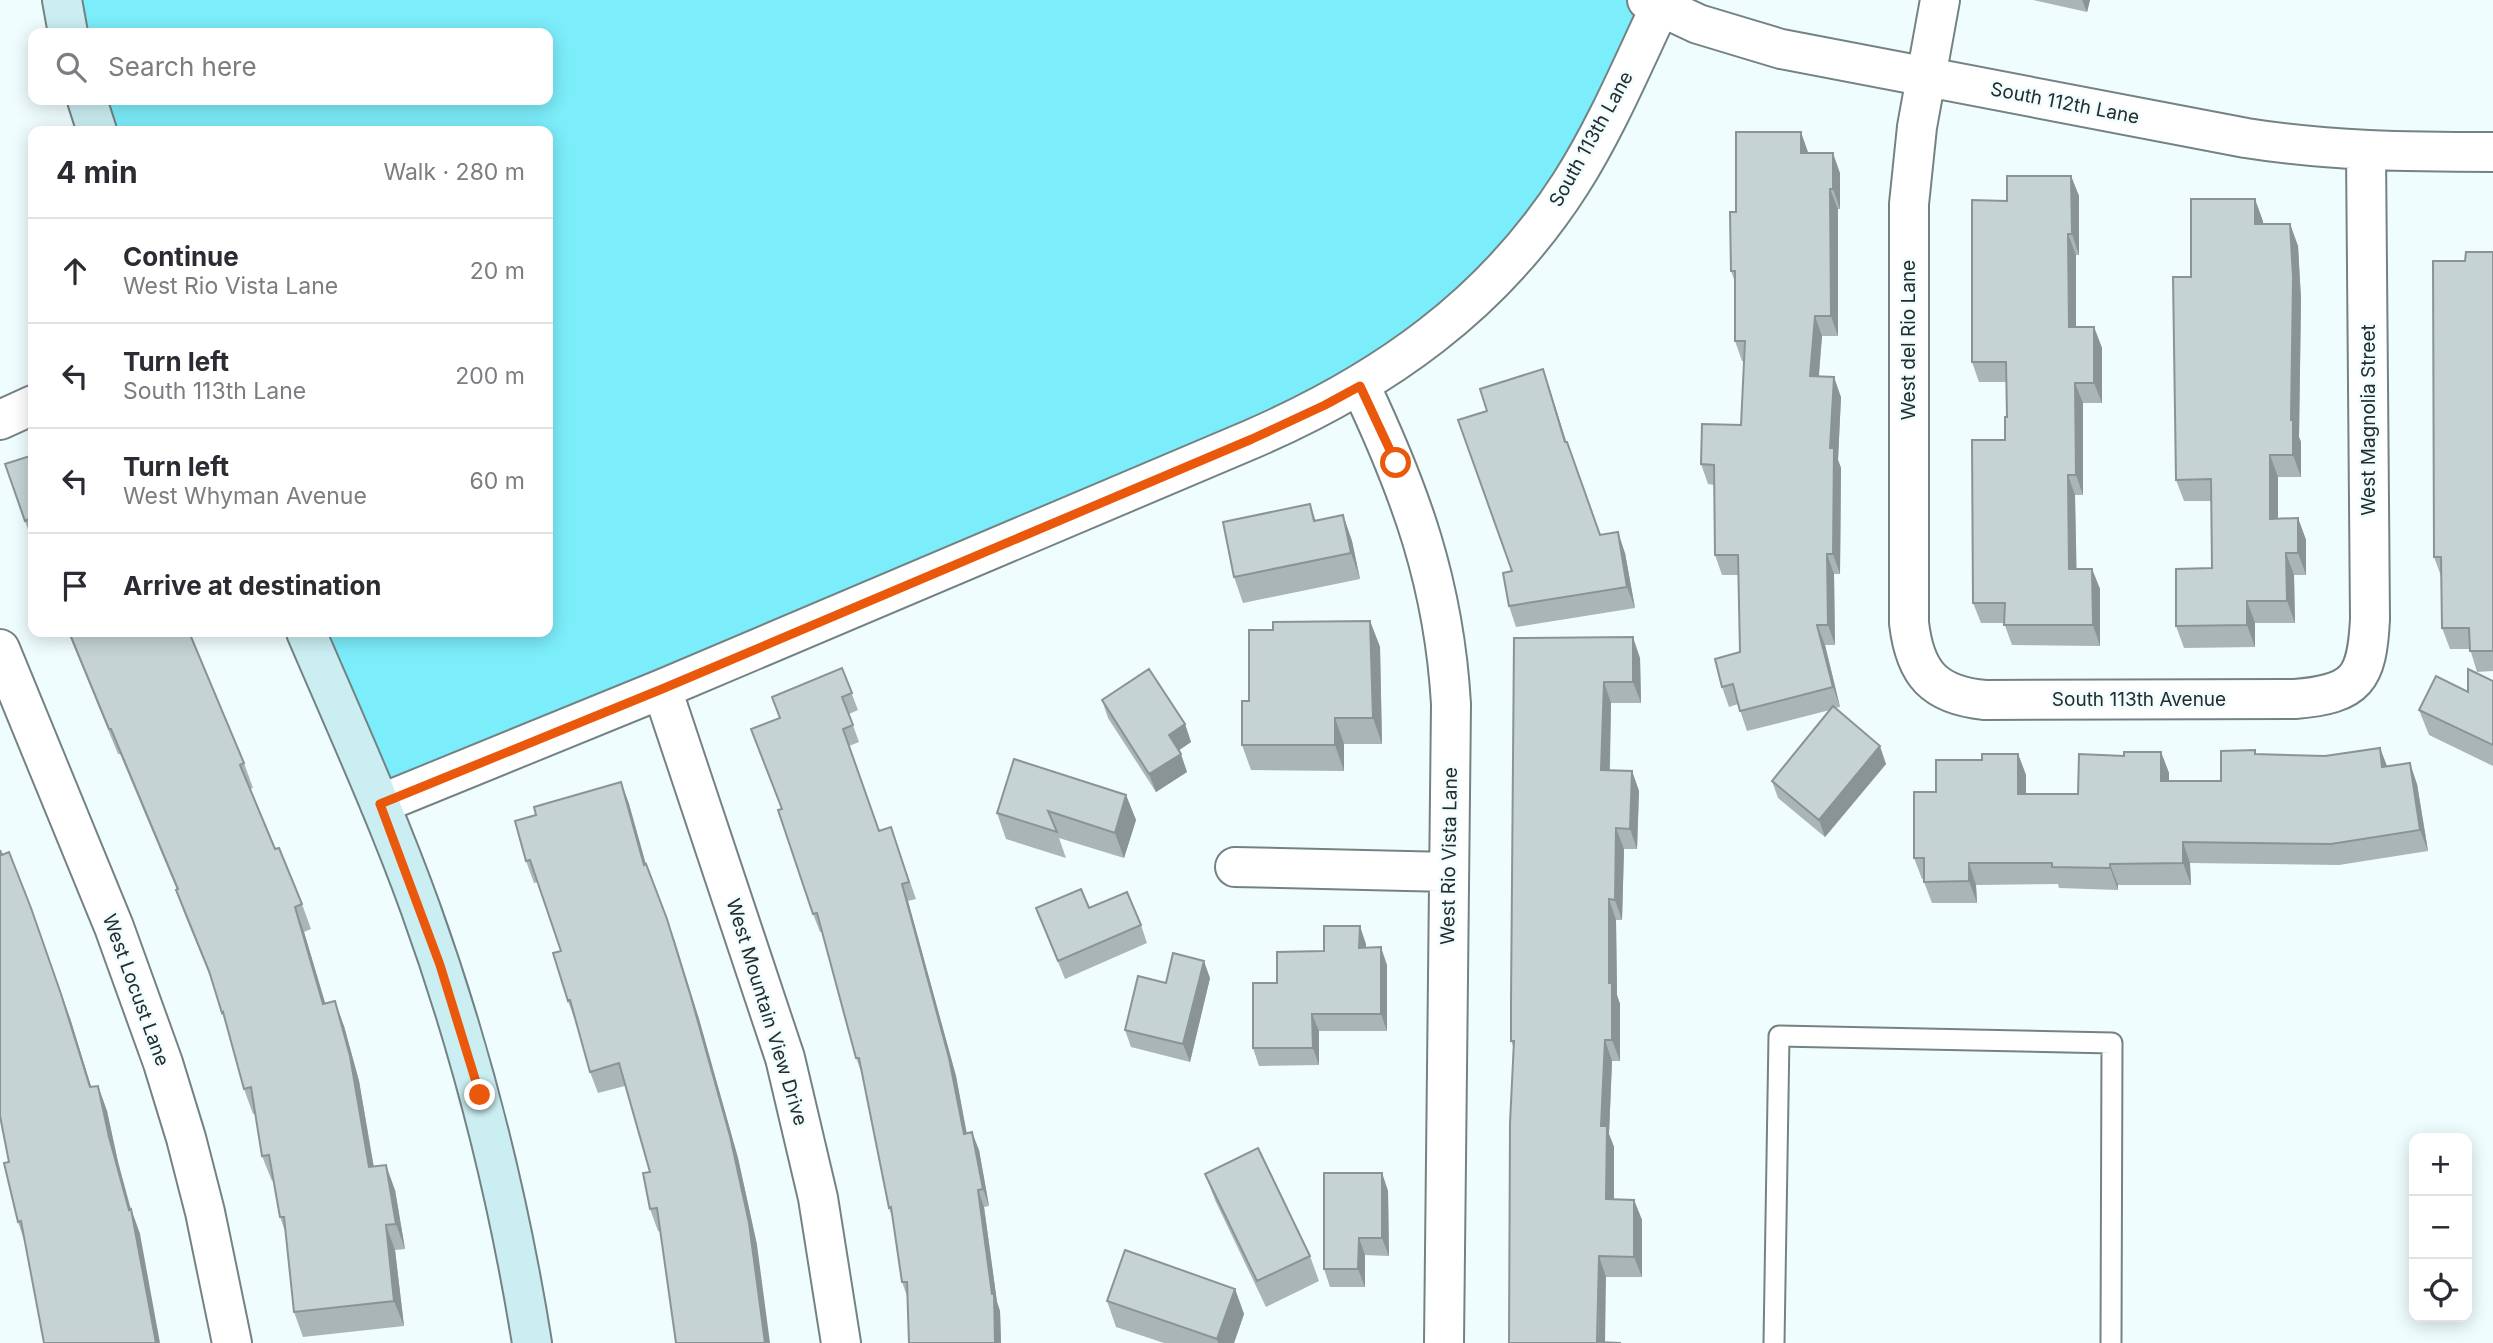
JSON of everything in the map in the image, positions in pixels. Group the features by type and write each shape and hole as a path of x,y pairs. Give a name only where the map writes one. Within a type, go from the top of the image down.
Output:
{"street":[{"path":"61,0 67,28"},
{"name":"West del Rio Lane","path":"1928,679 1917,662 1909,623 1908,241 1912,162 1940,0"},
{"name":"South 112th Lane","path":"1653,3 1698,24 1781,49 2246,138 2366,151 2493,152"},
{"name":"South 113th Lane","path":"380,804 662,689 1286,424 1360,386 1422,344 1455,317 1519,253 1572,182 1616,99 1653,3"},
{"path":"89,105 95,126"},
{"name":"West Magnolia Street","path":"2352,684 2364,667 2370,619 2366,151"},
{"name":"West Rio Vista Lane","path":"1360,386 1411,501 1436,583 1444,626 1451,704 1444,1343"},
{"path":"0,420 28,407"},
{"path":"308,637 380,804 436,953 480,1095 501,1179 532,1343"},
{"name":"West Locust Lane","path":"0,649 119,940 163,1063 205,1212 232,1343"},
{"name":"South 113th Avenue","path":"1928,679 1944,691 1964,698 1985,700 2295,699 2336,692 2352,684"},
{"name":"West Mountain View Drive","path":"662,689 785,1058 818,1198 841,1343"},
{"path":"1235,867 1449,872"}],"lane":[{"path":"1774,1343 1779,1036 2112,1043 2111,1343"}],"shaded area":[{"path":"62,0 1647,0 1594,141 1422,344 380,804 308,637 553,637 553,126 95,126 89,105 553,105 553,28 67,28"}],"building":[{"path":"1736,132 1801,132 1801,153 1833,153 1833,189 1830,189 1831,316 1815,316 1810,376 1834,377 1830,448 1834,448 1833,554 1827,554 1828,625 1817,625 1833,687 1740,711 1733,684 1722,687 1715,659 1740,652 1738,555 1715,555 1714,465 1701,464 1702,424 1741,425 1745,341 1735,341 1735,271 1731,271 1730,212 1736,212"},
{"path":"2007,176 2071,176 2072,234 2068,234 2069,327 2094,327 2094,383 2075,383 2076,475 2068,475 2069,569 2092,569 2093,625 2004,625 2005,603 1973,603 1972,440 2005,440 2007,417 2006,362 1972,362 1972,200 2007,201"},
{"path":"2191,199 2255,199 2255,224 2290,224 2293,277 2293,455 2270,455 2270,519 2298,518 2298,553 2286,553 2287,601 2247,601 2247,625 2176,626 2176,569 2212,568 2211,479 2176,480 2173,277 2191,277"},
{"path":"2466,252 2493,252 2493,651 2470,651 2469,628 2442,628 2441,557 2434,557 2433,261 2465,261"},
{"path":"1543,369 1565,442 1600,535 1618,532 1627,587 1509,606 1503,573 1512,571 1458,420 1487,411 1480,389"},
{"path":"28,457 28,520 25,521 5,464"},
{"path":"1310,504 1314,521 1343,515 1351,553 1234,577 1223,522"},
{"path":"1370,621 1373,718 1335,718 1335,745 1242,745 1242,701 1249,701 1249,630 1273,630 1273,622"},
{"path":"71,637 191,637 244,763 240,765 275,849 279,848 302,904 295,907 323,1004 335,1001 350,1056 369,1167 386,1165 396,1224 386,1225 394,1301 294,1312 284,1217 280,1217 269,1155 262,1156 251,1087 244,1089 209,971 176,890 178,889"},
{"path":"1633,637 1633,682 1604,682 1601,770 1632,771 1630,829 1616,828 1615,900 1609,899 1612,1040 1605,1040 1601,1126 1607,1126 1606,1199 1634,1200 1634,1257 1599,1256 1597,1342 1621,1343 1509,1343 1510,1123 1514,1041 1511,1041 1511,1002 1514,638"},
{"path":"842,668 852,693 842,697 853,725 843,729 879,831 891,827 909,882 902,884 949,1058 964,1134 972,1132 983,1189 978,1190 994,1294 995,1343 909,1343 907,1282 902,1282 891,1207 889,1208 859,1058 856,1058 817,913 813,914 778,810 782,809 751,729 780,718 772,697"},
{"path":"1149,669 1185,724 1169,735 1181,754 1149,774 1102,700"},
{"path":"2468,669 2493,681 2493,745 2419,710 2436,676 2468,692"},
{"path":"1833,706 1880,746 1819,820 1772,781"},
{"path":"2380,748 2382,767 2410,763 2420,830 2331,844 2183,842 2183,863 2110,864 2110,868 2052,867 2052,863 1969,863 1969,881 1924,882 1924,858 1914,858 1914,792 1936,792 1936,760 1982,760 1982,754 2018,754 2018,794 2078,794 2079,754 2124,756 2124,752 2161,752 2161,781 2221,781 2221,751 2255,750 2255,754 2325,756"},
{"path":"1014,759 1126,795 1115,833 1048,811 1057,832 997,813"},
{"path":"621,782 644,865 646,864 667,919 730,1136 749,1223 765,1343 676,1343 657,1208 650,1209 643,1173 650,1172 619,1063 590,1072 570,1000 568,1001 553,953 561,951 530,860 526,861 515,821 536,815 534,807"},
{"path":"0,850 2,855 9,852 31,908 90,1087 98,1086 109,1137 129,1210 131,1209 156,1343 44,1343 21,1221 18,1222 4,1163 9,1162 0,1116"},
{"path":"1081,889 1089,908 1127,892 1141,925 1058,961 1036,908"},
{"path":"1324,926 1360,926 1359,948 1381,947 1381,1014 1312,1014 1313,1048 1253,1048 1253,983 1277,983 1277,952 1324,951"},
{"path":"1173,953 1204,961 1183,1044 1125,1030 1138,976 1166,983"},
{"path":"1258,1148 1310,1256 1257,1281 1205,1174"},
{"path":"1324,1173 1382,1173 1382,1238 1359,1238 1358,1269 1324,1269"},
{"path":"1125,1250 1235,1289 1217,1339 1107,1301"}],"route":[{"path":"480,1095 440,965 380,804 662,689 1252,439 1360,386 1396,463"}]}
